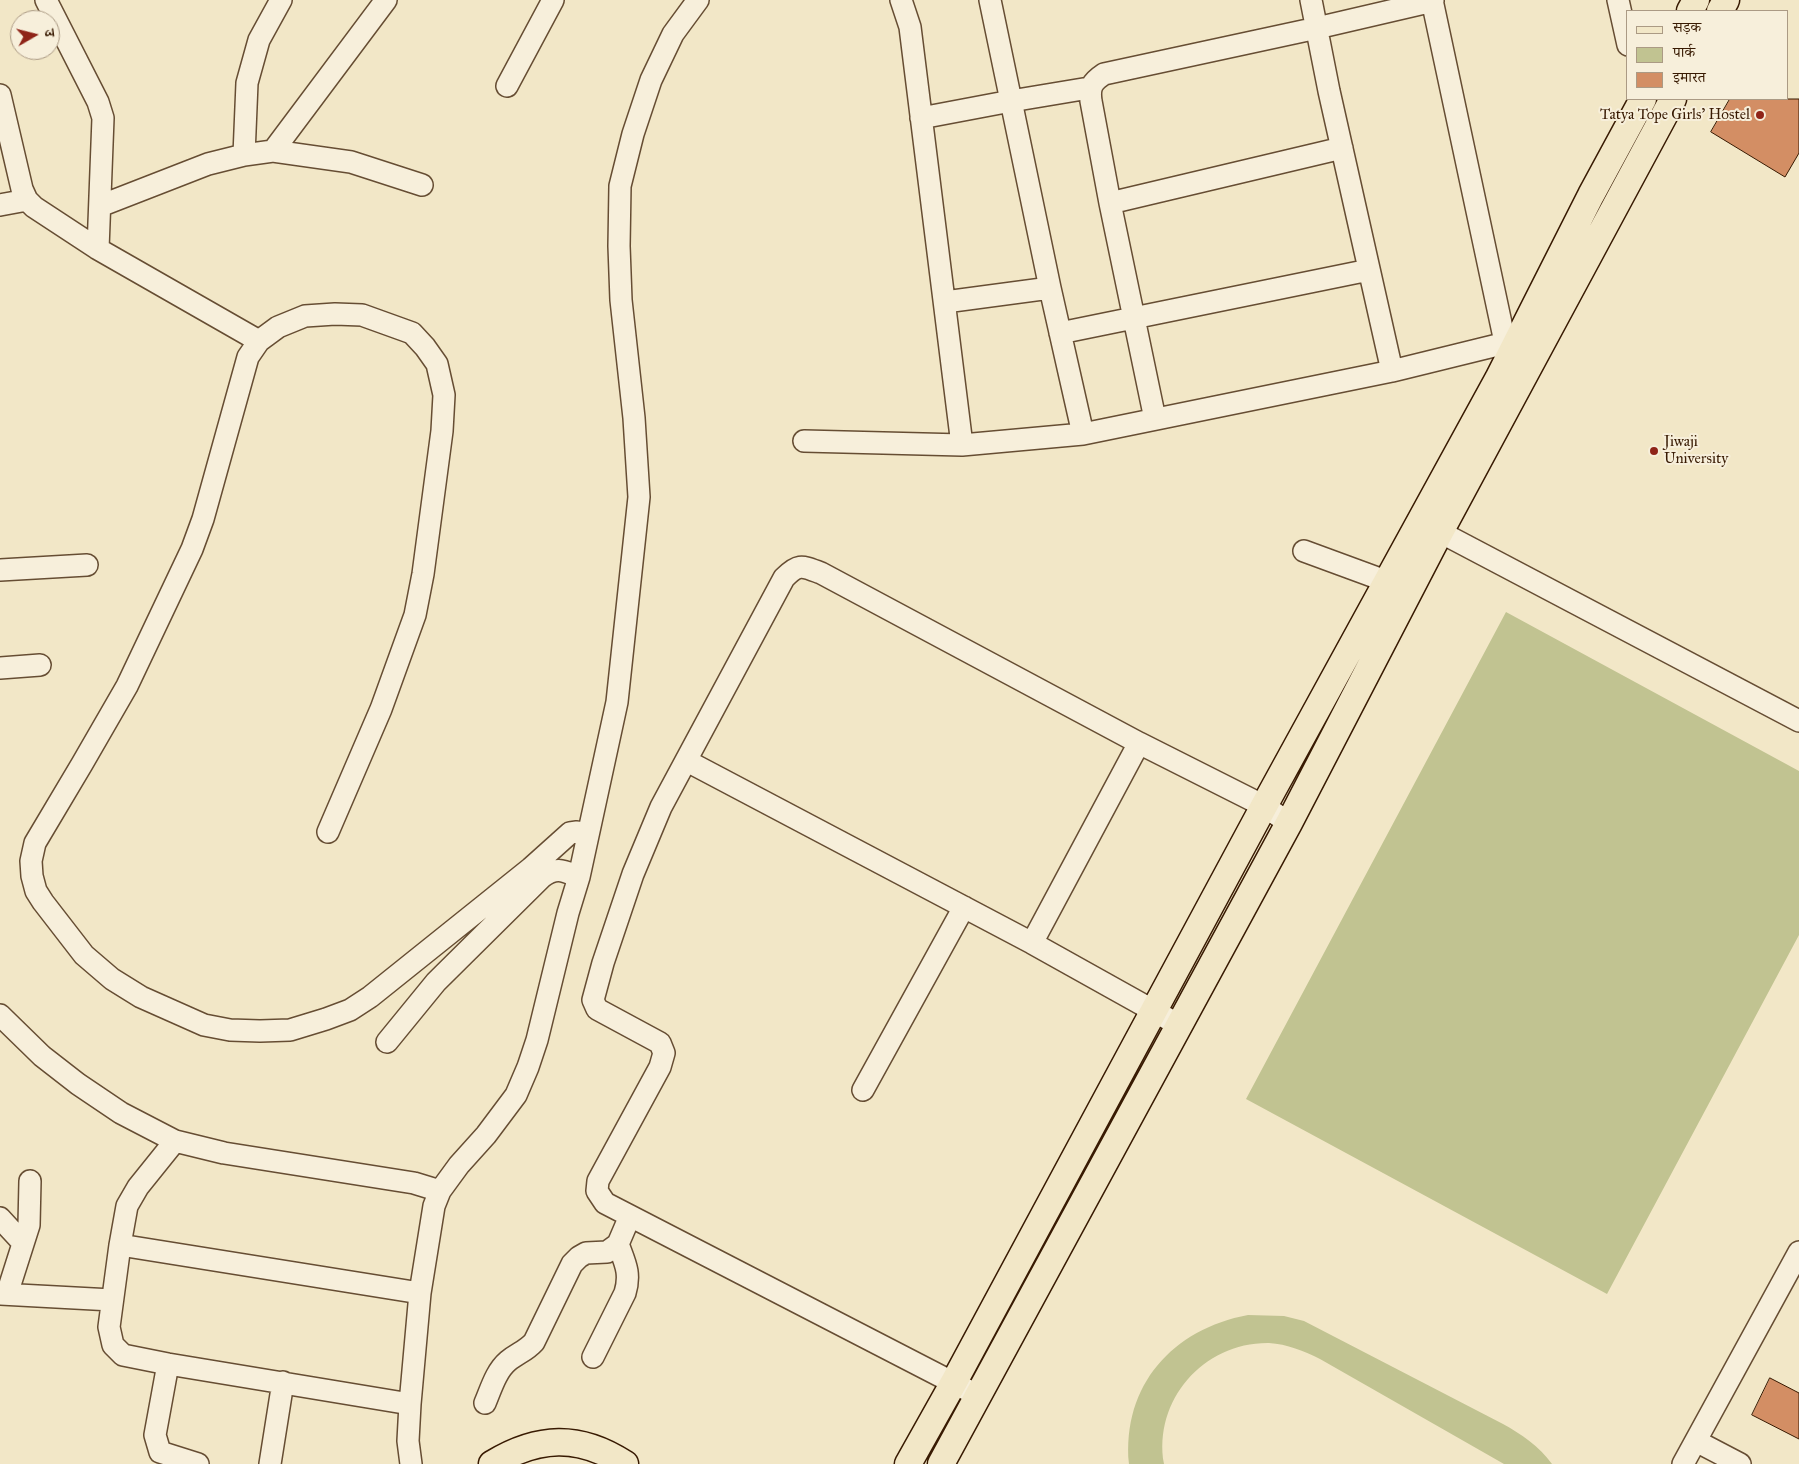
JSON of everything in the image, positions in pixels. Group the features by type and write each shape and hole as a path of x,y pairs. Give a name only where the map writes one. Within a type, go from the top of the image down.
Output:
{"main road":[{"path":"941,1464 1289,823 1512,341 1641,100"},
{"path":"908,1464 1264,806 1399,586 1440,532 1672,100"},
{"path":"492,1464 510,1453 541,1443 576,1443 609,1454 625,1464"}],"street":[{"path":"46,0 98,102 103,118 98,249"},
{"path":"244,155 247,83 259,40 281,0"},
{"path":"273,151 386,0"},
{"path":"506,86 553,0"},
{"path":"411,1464 408,1441 410,1404 420,1293 434,1206 440,1191 459,1165 486,1135 516,1094 528,1067 537,1040 568,913 579,877 617,702 639,497 634,418 621,300 619,246 620,186 633,134 651,80 673,34 698,0"},
{"path":"901,0 910,28 962,446"},
{"path":"990,0 1050,288 1083,434"},
{"path":"1311,0 1392,371"},
{"path":"804,441 962,446 1083,434 1155,420 1392,371 1512,341 1432,0 1317,28 1104,74 1094,80 1089,88 1110,203 1155,420"},
{"path":"1618,0 1626,36"},
{"path":"921,118 1089,88"},
{"path":"0,95 22,189 27,200 34,207 98,249 260,341"},
{"path":"1110,203 1342,148"},
{"path":"100,206 208,164 244,155 273,151 351,162 422,185"},
{"path":"0,204 27,200"},
{"path":"1060,333 1370,270"},
{"path":"945,302 1050,288"},
{"path":"328,832 381,709 415,615 423,574 442,431 444,395 436,364 426,347 412,333 362,316 335,314 305,316 278,327 260,341 248,357 203,519 192,549 127,686 35,843 31,861 36,891 84,955 112,979 141,998 204,1025 230,1030 260,1032 290,1030 350,1010 370,997 531,868 570,833 577,832 588,835"},
{"path":"1440,532 1799,721"},
{"path":"1304,550 1399,586"},
{"path":"0,570 87,564"},
{"path":"977,1395 605,1203 597,1191 598,1181 660,1067 664,1053 660,1043 597,1009 593,1000 603,963 633,874 661,807 784,578 793,568 804,566 830,577 1139,743 1264,806 1289,823"},
{"path":"0,668 40,665"},
{"path":"1032,943 1139,743"},
{"path":"687,761 1032,943 1179,1025"},
{"path":"387,1042 436,982 542,877 549,872 558,870 579,877"},
{"path":"863,1090 964,907"},
{"path":"0,1015 42,1056 78,1084 121,1113 175,1140 224,1153 414,1183 440,1191"},
{"path":"175,1140 138,1187 127,1206 109,1327 113,1345 123,1355 168,1364 410,1404"},
{"path":"30,1181 29,1225 4,1294 112,1300"},
{"path":"485,1403 499,1372 510,1359 527,1350 534,1342 572,1264 586,1253 606,1252 618,1244 630,1216"},
{"path":"0,1218 23,1243"},
{"path":"594,1357 625,1293 628,1282 628,1272 618,1244"},
{"path":"120,1245 420,1293"},
{"path":"1683,1464 1799,1252"},
{"path":"168,1364 155,1435 157,1444 160,1452 198,1464"},
{"path":"270,1464 283,1382"},
{"path":"1696,1441 1740,1464"}],"green space":[{"path":"1506,612 1799,771 1799,935 1607,1294 1246,1099"},
{"path":"1248,1315 1284,1316 1304,1321 1510,1428 1536,1446 1552,1464 1504,1464 1320,1359 1295,1348 1269,1343 1245,1345 1224,1352 1204,1364 1188,1379 1175,1397 1167,1418 1163,1440 1164,1464 1129,1464 1129,1435 1134,1409 1144,1386 1158,1365 1176,1347 1197,1333 1221,1322"}],"building":[{"name":"Tatya Tope Girls' Hostel","path":"1799,99 1799,153 1785,177 1711,132 1729,100"},
{"path":"1770,1378 1799,1393 1799,1439 1752,1415"}],"place":[{"name":"Tatya Tope Girls' Hostel","path":"1760,115"},
{"name":"Jiwaji University","path":"1654,451"}]}
